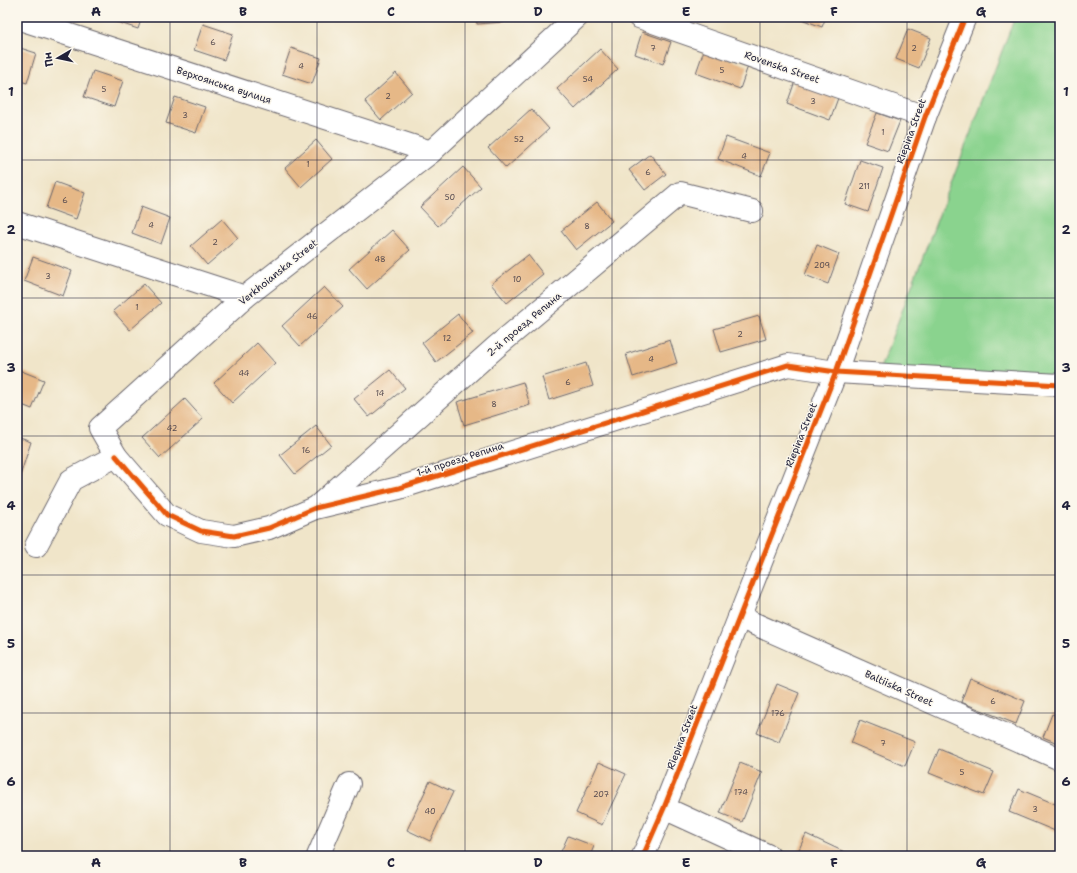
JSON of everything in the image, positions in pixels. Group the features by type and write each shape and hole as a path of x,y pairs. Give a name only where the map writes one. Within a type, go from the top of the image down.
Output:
{"street":[{"name":"Verkhoianska Street","path":"116,456 100,428 245,297 431,152 577,17"},
{"name":"Rovenska Street","path":"639,17 925,117"},
{"name":"Riepina Street","path":"643,856 664,808 738,617 836,372 925,117 966,17"},
{"name":"Верхоянська вулиця","path":"17,18 431,152"},
{"name":"2-й проезд Репина","path":"315,508 496,347 680,192 752,211"},
{"path":"17,223 245,297"},
{"name":"1-й проезд Репина","path":"116,456 167,515 202,531 234,536 269,528 315,508 399,488 788,365 836,372 1060,384"},
{"path":"36,546 71,480 116,456"},
{"name":"Baltiiska Street","path":"738,617 1060,759"},
{"path":"318,856 349,784"},
{"path":"664,808 769,856"}],"green space":[{"path":"1015,17 1060,17 1060,380 879,371"}],"building":[{"path":"108,17 142,17 138,29 108,19"},
{"path":"476,17 504,17 504,22 477,24"},
{"path":"796,17 826,17 822,27"},
{"path":"203,24 233,34 224,60 194,50"},
{"path":"908,29 931,38 919,68 896,59"},
{"path":"642,32 671,42 663,64 635,54"},
{"path":"17,47 36,53 27,83 17,80"},
{"path":"291,48 321,58 312,84 282,74"},
{"path":"600,49 618,69 575,109 557,89"},
{"path":"704,50 748,66 740,89 696,73"},
{"path":"93,71 123,81 114,107 84,97"},
{"path":"396,73 412,92 381,120 365,101"},
{"path":"795,81 838,98 830,120 787,104"},
{"path":"175,97 205,107 196,133 166,123"},
{"path":"531,109 549,129 506,168 488,148"},
{"path":"877,113 900,121 888,151 865,143"},
{"path":"726,137 770,153 761,176 718,159"},
{"path":"316,140 332,159 301,187 285,168"},
{"path":"650,154 666,174 645,190 629,170"},
{"path":"860,160 883,168 868,212 845,204"},
{"path":"463,167 481,187 438,226 420,207"},
{"path":"55,182 85,193 76,219 46,208"},
{"path":"597,202 612,221 576,250 561,231"},
{"path":"141,207 170,218 161,244 132,233"},
{"path":"222,219 238,238 207,265 191,246"},
{"path":"392,230 410,250 367,289 349,269"},
{"path":"817,245 839,254 828,284 805,275"},
{"path":"528,255 543,274 507,303 491,284"},
{"path":"33,257 72,271 63,296 24,281"},
{"path":"144,284 161,303 130,330 113,311"},
{"path":"324,287 343,307 300,346 282,326"},
{"path":"458,314 473,333 436,362 422,343"},
{"path":"759,316 766,339 721,352 714,329"},
{"path":"670,340 677,363 633,377 626,354"},
{"path":"257,343 275,363 232,403 214,383"},
{"path":"586,363 593,386 549,400 542,377"},
{"path":"19,370 44,380 32,409 17,403 17,374"},
{"path":"390,370 405,388 369,417 354,399"},
{"path":"523,382 530,405 464,425 457,402"},
{"path":"185,399 203,419 160,458 142,438"},
{"path":"316,426 331,445 295,474 280,455"},
{"path":"17,437 31,442 17,485"},
{"path":"970,678 1025,701 1016,724 961,702"},
{"path":"777,684 799,693 779,742 757,733"},
{"path":"1052,714 1060,717 1060,744 1043,737"},
{"path":"860,720 915,742 905,766 851,743"},
{"path":"939,749 994,772 984,795 929,773"},
{"path":"599,762 626,774 602,825 576,813"},
{"path":"740,763 762,772 742,822 720,813"},
{"path":"430,781 453,792 430,841 407,830"},
{"path":"1019,789 1060,806 1060,833 1009,812"},
{"path":"806,834 853,856 796,856"},
{"path":"568,836 594,846 590,856 559,856"}],"cycle path":[{"path":"643,856 664,808 836,372 925,117 965,17"},
{"path":"116,456 167,515 201,531 234,536 269,528 315,508 399,488 788,365 836,372 1060,385"}]}
